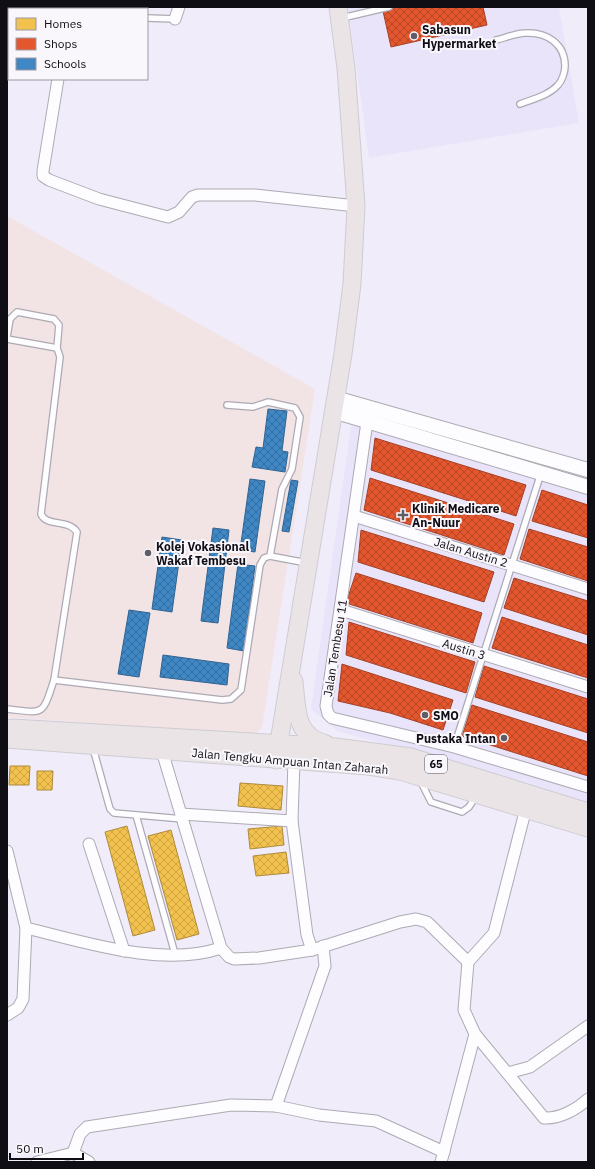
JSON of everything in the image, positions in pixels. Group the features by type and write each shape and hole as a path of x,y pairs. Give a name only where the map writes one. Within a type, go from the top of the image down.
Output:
{"main road":[{"path":"277,752 334,404 352,284 356,206 346,68 339,13"},
{"path":"292,657 300,724 309,736 318,742 336,747"},
{"path":"245,741 260,739 268,734 283,714"},
{"name":"Jalan Tengku Ampuan Intan Zaharah","path":"7,727 245,741 277,752 294,761 368,766 400,771 588,828"},
{"name":"Jalan Tengku Ampuan Intan Zaharah","path":"7,739 162,751 277,752 336,747 411,756 588,812"}],"street":[{"path":"175,19 179,7"},
{"path":"58,80 43,171 43,176 49,180 99,199 168,217 179,212 192,197 198,195 255,195 356,206"},
{"path":"334,404 541,473 588,487"},
{"path":"368,415 546,458 588,470"},
{"name":"Jalan Tembesu 11","path":"368,415 326,706 328,714 332,718 454,747 588,787"},
{"name":"Jalan Austin 2","path":"354,516 588,589"},
{"name":"Austin 3","path":"340,610 588,687"},
{"path":"162,751 221,948 228,957 241,960 317,948 400,922 416,920 427,922 468,962"},
{"path":"276,1106 325,966 317,948 308,935 292,821 294,761"},
{"path":"526,808 494,933 468,962 464,1010 475,1034 544,1118 550,1118 578,1108 588,1100"},
{"path":"182,817 292,821"},
{"path":"89,844 124,951"},
{"path":"7,851 26,928 23,998 18,1008 7,1015"},
{"path":"26,928 124,951 175,954 206,953 221,948"},
{"path":"508,1074 530,1067 588,1026"},
{"path":"73,1153 80,1134 87,1127 230,1105 276,1106 319,1115 376,1121 442,1157 475,1034"},
{"path":"37,1162 73,1153 89,1162"}],"lane":[{"path":"339,13 389,7"},
{"path":"148,18 175,19"},
{"path":"496,40 526,33 542,36 556,42 562,48 565,57 565,71 559,85 548,94 520,104"},
{"path":"7,709 37,712 46,707 54,680 77,532 70,525 45,519 41,514 60,357 56,348 59,325 54,319 17,312 10,319 7,338 56,348"},
{"path":"226,405 253,407 268,402 295,408 300,417 292,469 282,489 270,556"},
{"path":"454,747 546,458"},
{"path":"54,680 222,700 231,699 241,690 260,565 264,558 270,556 308,563"},
{"path":"92,746 110,809 114,813 182,817"},
{"path":"136,815 175,954"}],"shaded area":[{"path":"348,7 559,7 579,123 369,158"},
{"name":"Kolej Vokasional Wakaf Tembesu","path":"7,216 315,389 262,727 255,735 7,717"},
{"path":"355,397 588,463 588,809 439,760 338,731 311,709"}],"building: Homes":[{"path":"10,766 30,766 29,785 9,785"},
{"path":"37,771 53,771 52,790 37,790"},
{"path":"240,783 283,786 281,810 238,806"},
{"path":"127,826 155,930 133,936 105,832"},
{"path":"282,826 284,845 250,849 248,829"},
{"path":"171,830 199,934 177,940 148,836"},
{"path":"286,852 289,873 256,876 253,856"}],"building: Shops":[{"name":"Sabasun Hypermarket","path":"398,7 483,7 487,25 391,47 383,11"},
{"path":"375,438 526,485 516,516 371,470"},
{"path":"370,478 514,524 504,555 364,510"},
{"path":"542,490 588,505 588,538 532,521"},
{"path":"529,529 588,547 588,581 520,559"},
{"path":"361,530 494,572 484,602 358,562"},
{"path":"356,573 482,613 473,643 346,603"},
{"path":"514,578 588,601 588,635 504,608"},
{"path":"502,617 588,645 588,678 492,648"},
{"path":"349,622 475,662 466,693 346,655"},
{"path":"342,664 453,700 443,730 390,713 338,701"},
{"path":"484,666 588,699 588,733 475,697"},
{"path":"472,705 588,742 588,776 462,736"}],"building: Schools":[{"path":"268,409 287,411 282,451 288,452 285,472 252,467 256,447 263,448"},
{"path":"250,479 265,481 255,552 240,550"},
{"path":"291,480 298,481 289,532 282,531"},
{"path":"213,528 229,530 218,623 201,621"},
{"path":"162,537 182,540 172,612 152,609"},
{"path":"238,564 255,566 244,651 227,648"},
{"path":"129,610 150,613 139,677 118,674"},
{"path":"163,655 229,664 227,685 160,677"}],"place":[{"name":"Sabasun Hypermarket","path":"414,36"},
{"name":"Klinik Medicare An-Nuur","path":"403,515"},
{"name":"Kolej Vokasional Wakaf Tembesu","path":"148,553"},
{"name":"SMO","path":"425,715"},
{"name":"Pustaka Intan","path":"504,738"}]}
